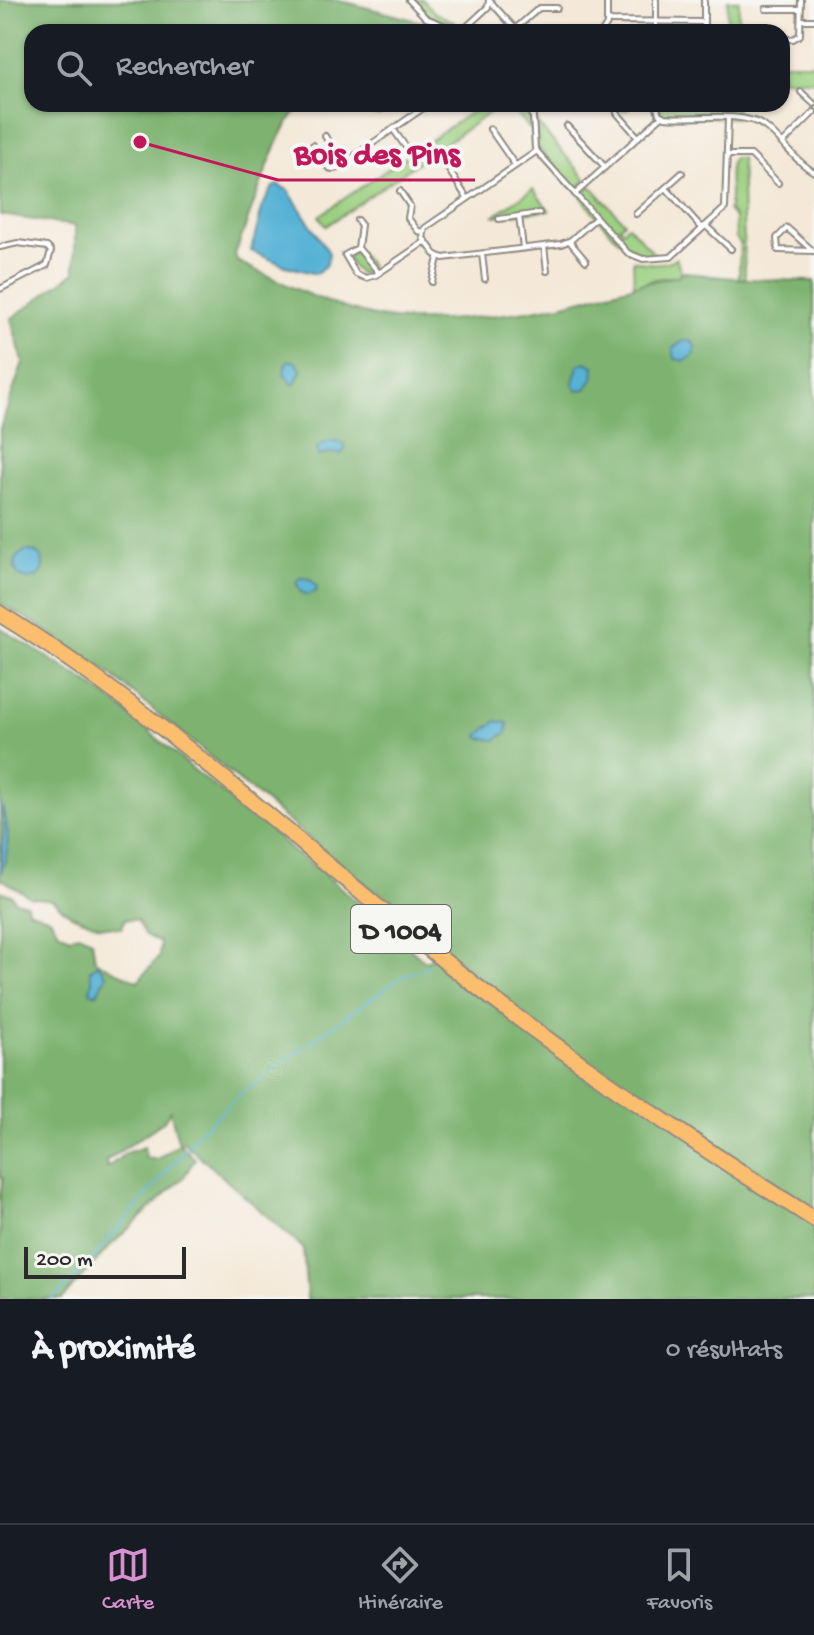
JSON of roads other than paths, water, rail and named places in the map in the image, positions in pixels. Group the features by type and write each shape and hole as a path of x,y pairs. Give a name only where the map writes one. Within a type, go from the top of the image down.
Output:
{"highway":[{"name":"D 1004","path":"0,610 38,633 181,737 441,955 571,1054 706,1147 814,1215"},
{"name":"D 1004","path":"0,618 35,639 177,742 434,957 568,1059 704,1153 814,1223"}],"street":[{"path":"409,0 426,18 441,24"},
{"path":"470,24 488,7 489,0"},
{"path":"489,0 510,24"},
{"path":"539,0 539,8"},
{"path":"606,24 607,0"},
{"path":"656,0 656,21"},
{"path":"607,19 703,22 704,0"},
{"path":"790,38 799,36 801,0"},
{"path":"523,24 539,8 557,8"},
{"path":"766,9 801,9"},
{"path":"801,20 814,20"},
{"path":"801,92 814,104"},
{"path":"313,145 329,169 340,166 417,112"},
{"path":"530,112 537,151 628,253 643,259 671,257 724,210 727,203 728,118"},
{"path":"660,112 662,116"},
{"path":"782,144 814,112"},
{"path":"617,113 638,137"},
{"path":"575,194 662,116 747,119 759,123 814,172"},
{"path":"567,126 605,167"},
{"path":"393,129 410,153"},
{"path":"490,129 515,165"},
{"path":"324,161 332,145 325,136"},
{"path":"423,232 537,151"},
{"path":"320,156 339,155 340,166"},
{"path":"728,155 751,155 778,183"},
{"path":"443,161 467,198"},
{"path":"636,214 682,173"},
{"path":"666,188 701,227 706,226 731,249"},
{"path":"400,191 410,206 408,218 418,231 423,232"},
{"path":"499,219 539,213"},
{"path":"519,216 523,248"},
{"path":"438,257 569,241 596,218"},
{"path":"357,220 361,225 358,248 379,273"},
{"path":"787,228 814,251 778,250 777,238 787,228"},
{"path":"423,232 438,257"},
{"path":"358,248 348,252 345,259 356,274 368,278 426,241"},
{"path":"569,241 586,261"},
{"path":"0,247 18,243 48,247 51,251 47,265 0,289"},
{"path":"544,246 547,271"},
{"path":"482,254 485,279"},
{"path":"432,282 438,257"}],"water":[{"path":"278,185 288,190 329,253 327,264 316,274 286,266 251,251 263,205 273,187"},
{"path":"690,340 696,346 694,355 685,361 675,359 673,348"},
{"path":"289,360 296,362 301,370 295,384 284,373"},
{"path":"585,362 594,366 593,379 586,389 577,390 573,383 578,366"},
{"path":"326,442 344,444 345,450 341,454 318,456 317,448"},
{"path":"29,551 39,555 43,565 39,575 29,579 19,575 15,565 19,555"},
{"path":"300,578 310,579 317,587 316,591 307,595 301,592 296,582"},
{"path":"496,721 508,723 507,732 496,740 480,738 479,735"},
{"path":"0,802 8,838 0,875 4,828"},
{"path":"98,964 106,975 98,993 94,994 90,992 90,970"}],"waterway":[{"path":"308,1044 400,978 429,966"},
{"path":"237,1097 305,1046"},
{"path":"52,1299 74,1280 202,1130 234,1100"}],"place":[{"name":"Bois des Pins","path":"140,142"}]}
